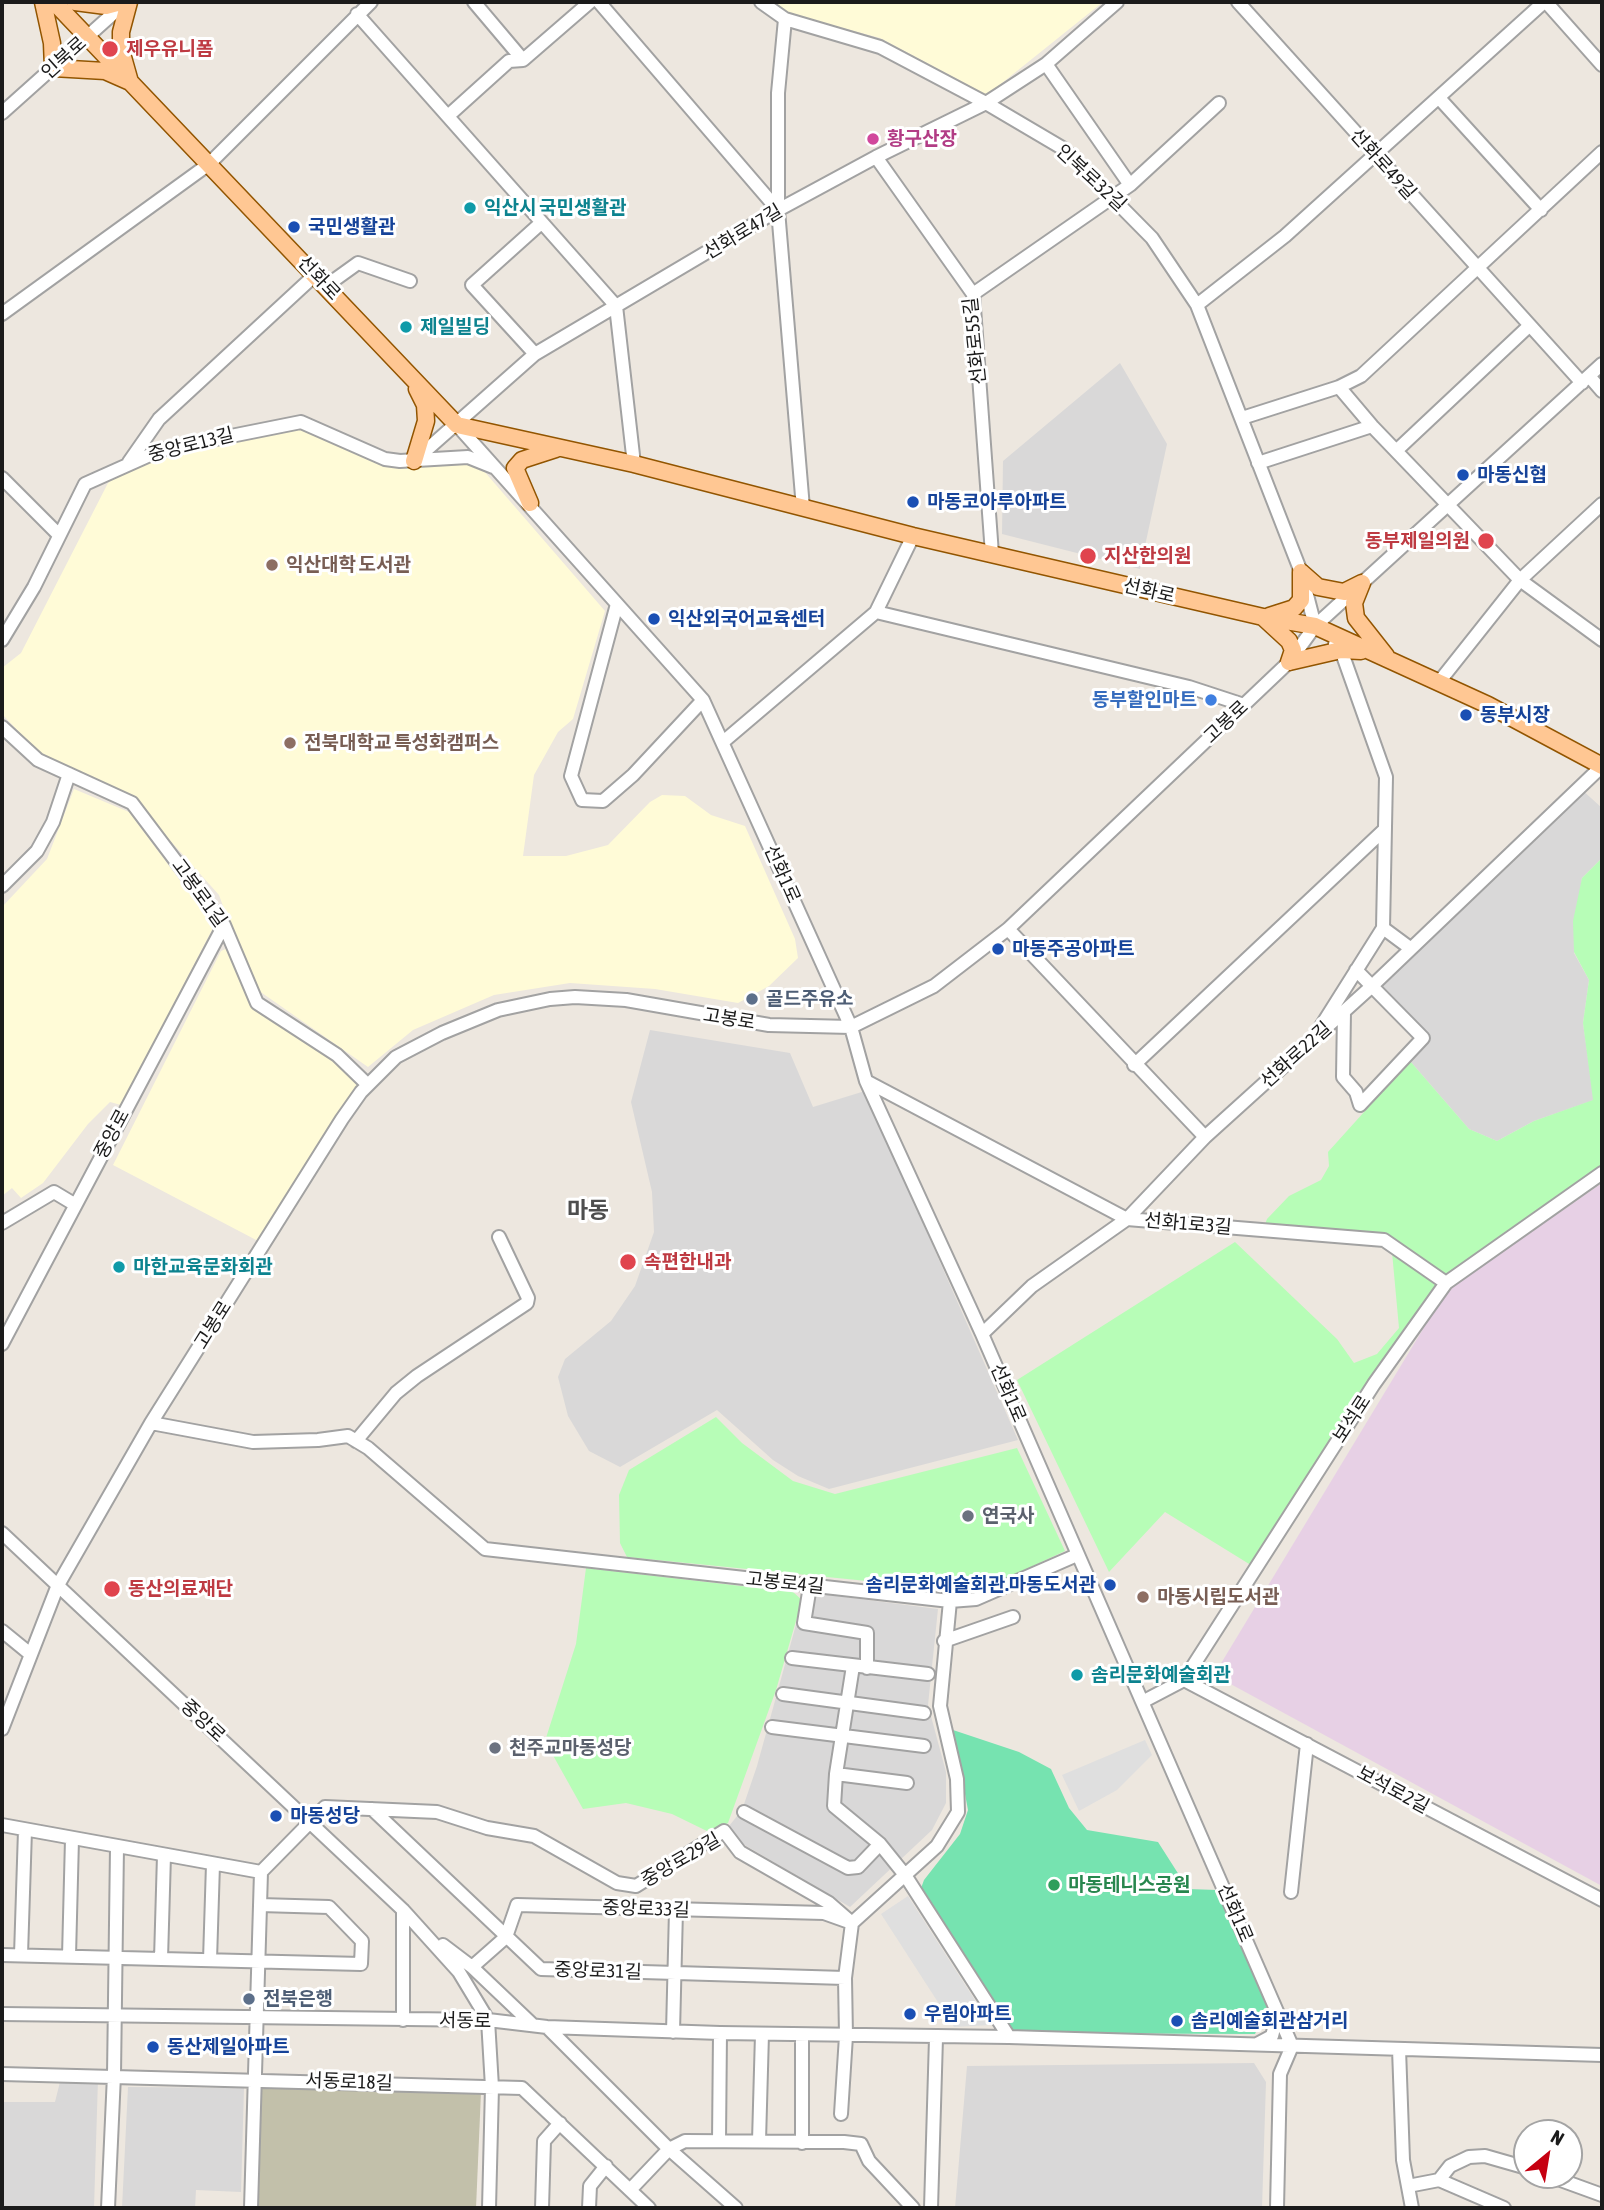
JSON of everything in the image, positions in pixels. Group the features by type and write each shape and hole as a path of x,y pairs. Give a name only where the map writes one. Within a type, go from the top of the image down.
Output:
{"main road":[{"path":"43,2 52,43 53,68 105,71 130,82"},
{"name":"선화로","path":"54,2 457,425 556,449 634,464 913,536 1263,617 1315,626 1439,682 1602,766"},
{"path":"75,2 106,6 121,2"},
{"path":"128,2 121,32 121,50 130,82"},
{"path":"411,377 425,405 426,421 414,461"},
{"path":"530,503 516,468 522,460 556,449"},
{"path":"1301,572 1318,587 1344,593 1362,583"},
{"path":"1263,617 1294,608 1301,600 1301,572"},
{"path":"1362,583 1354,603 1356,618 1390,661"},
{"path":"1263,617 1289,641 1293,650 1289,662"},
{"path":"1289,662 1356,649 1390,661"}],"street":[{"name":"인북로","path":"2,113 128,2"},
{"path":"2,314 209,164 371,2"},
{"path":"474,2 523,61"},
{"path":"448,116 509,61 523,61 590,2"},
{"path":"599,2 778,210"},
{"name":"인북로32길","path":"761,2 785,19 880,47 986,103 1064,149 1152,238 1197,305 1301,572 1315,626"},
{"name":"선화로47길","path":"457,425 535,354 778,210 876,157 986,103 1046,64 1117,2"},
{"name":"선화로49길","path":"1238,2 1529,326 1585,379 1602,391"},
{"path":"1197,305 1284,236 1545,2 1602,65"},
{"path":"357,14 616,306 634,464"},
{"path":"785,19 778,93 778,210 803,508"},
{"path":"1046,64 1130,185"},
{"path":"1440,98 1541,210"},
{"path":"973,294 1130,185 1219,103"},
{"path":"1242,418 1339,387 1362,376 1602,152"},
{"name":"선화로55길","path":"876,157 973,294 992,554"},
{"path":"535,354 472,285 541,223"},
{"path":"129,462 159,419 321,280 358,263 410,281"},
{"path":"1396,451 1529,326"},
{"name":"고봉로","path":"2,1729 29,1653 58,1585 151,1423 342,1119 368,1085 396,1057 442,1033 498,1010 550,999 575,996 626,1000 769,1025 850,1027 934,986 1008,929 1289,662 1315,626 1602,364"},
{"path":"1339,387 1372,426 1520,580 1602,640"},
{"name":"중앙로13길","path":"2,640 34,587 85,484 129,462 161,450 301,422 385,459 414,461 468,457 498,469"},
{"path":"414,461 457,425"},
{"name":"선화1로","path":"457,425 530,503 703,700 850,1027 866,1081 982,1334 1292,2046"},
{"path":"1258,463 1372,426"},
{"path":"2,478 59,535"},
{"path":"1439,682 1520,580 1602,504"},
{"path":"723,741 876,612 913,536"},
{"path":"617,604 571,776 582,800 603,801 633,775 703,700"},
{"path":"876,612 1189,687 1244,705"},
{"path":"1314,1037 1383,928 1386,776 1341,650 1315,626"},
{"name":"고봉로1길","path":"2,727 38,760 132,803 224,925 257,1003 337,1055 368,1085"},
{"name":"선화로22길","path":"982,1334 1032,1286 1127,1219 1205,1137 1344,1013 1602,766"},
{"path":"2,886 37,851 53,822 69,774"},
{"path":"1134,1065 1384,830"},
{"name":"중앙로","path":"2,1344 5,1325 75,1204 224,925"},
{"path":"1383,928 1410,948"},
{"path":"1008,929 1205,1137"},
{"path":"1344,1013 1343,1077 1356,1092 1360,1104 1423,1038 1356,970"},
{"name":"선화1로3길","path":"866,1081 1127,1219 1384,1240 1446,1283"},
{"name":"보석로","path":"1144,1701 1184,1680 1374,1384 1446,1283 1602,1173"},
{"path":"2,1223 54,1192 75,1204"},
{"path":"151,1423 253,1442 318,1440 348,1436 356,1441 396,1393 417,1376 527,1303 528,1298 499,1237"},
{"name":"고봉로4길","path":"356,1441 485,1549 950,1601 976,1599 1077,1555"},
{"name":"중앙로","path":"2,1533 428,1935 458,1972 488,2020"},
{"path":"810,1586 804,1623 867,1633 867,1668"},
{"path":"841,2114 846,2036 845,1978 852,1923 937,1846 958,1812 957,1779 940,1706 944,1641 950,1601"},
{"path":"944,1641 1013,1617"},
{"path":"2,1631 29,1653"},
{"path":"792,1658 928,1674"},
{"path":"853,1666 836,1774 836,1810 880,1844 905,1875 1009,2037"},
{"name":"보석로2길","path":"1184,1680 1602,1900"},
{"path":"783,1694 924,1713"},
{"path":"772,1727 841,1738 924,1746"},
{"path":"1292,1892 1307,1745"},
{"path":"836,1774 907,1783"},
{"name":"중앙로29길","path":"309,1820 325,1807 437,1812 486,1828 534,1836 617,1883 636,1886 724,1832 740,1852 829,1903 852,1923"},
{"name":"중앙로31길","path":"372,1809 541,1969 845,1978"},
{"path":"744,1812 848,1868 858,1867 880,1844"},
{"path":"251,2208 261,1872 309,1820"},
{"path":"2,1825 261,1872"},
{"path":"21,1955 25,1830"},
{"path":"69,1956 72,1839"},
{"path":"108,2208 114,2075 117,1847"},
{"path":"161,1959 164,1856"},
{"path":"210,1960 213,1864"},
{"path":"2,1955 361,1964 362,1941 329,1908 260,1905"},
{"name":"중앙로33길","path":"472,1967 506,1937 517,1905 824,1913 852,1923"},
{"path":"403,1910 403,2020"},
{"path":"673,2032 676,1910"},
{"path":"428,1935 472,1967 540,2026 669,2149 736,2208"},
{"path":"1257,2044 1272,2036 1278,2013"},
{"name":"서동로","path":"2,2014 256,2020 488,2020 540,2026 673,2032 1009,2037 1602,2055"},
{"path":"488,2020 492,2087 489,2208"},
{"path":"719,2141 720,2033"},
{"path":"759,2141 762,2034"},
{"path":"802,2035 802,2143"},
{"path":"931,2208 936,2038"},
{"path":"1277,2208 1280,2074 1292,2046"},
{"path":"1399,2049 1403,2160 1412,2208"},
{"name":"서동로18길","path":"2,2074 522,2088 606,2166 635,2199 649,2208"},
{"path":"542,2208 544,2141 560,2123"},
{"path":"635,2199 669,2149 685,2141 861,2144 869,2161 913,2208"},
{"path":"1438,2180 1450,2166 1469,2157 1485,2156 1513,2164"},
{"path":"589,2208 590,2186 606,2166"},
{"path":"1408,2186 1438,2180 1504,2208"},
{"path":"1583,2188 1602,2195"}],"shaded area":[{"path":"774,2 1103,2 987,95 880,38 790,14"},
{"path":"1120,363 1167,444 1140,569 1002,534 1003,461"},
{"name":"전북대학교 특성화캠퍼스","path":"304,427 386,464 427,467 477,463 605,611 573,719 558,732 534,775 523,856 566,856 608,845 650,802 662,795 685,796 711,815 745,826 795,939 798,958 769,986 738,1003 655,989 570,983 494,995 413,1030 368,1067 252,986 219,895 132,798 39,753 2,714 2,668 21,653 108,483 119,474 171,453"},
{"path":"1580,788 1602,808 1602,858 1582,878 1574,953 1589,980 1583,1023 1594,1100 1534,1121 1497,1141 1469,1129 1410,1061 1424,1032 1380,985"},
{"path":"74,789 129,812 214,926 121,1105 110,1102 88,1124 43,1183 21,1198 12,1188 2,1196 2,907 47,859"},
{"path":"228,948 254,1006 335,1058 360,1083 260,1242 113,1165 221,951"},
{"path":"650,1030 790,1053 813,1107 865,1091 1018,1440 829,1489 798,1476 773,1460 717,1410 620,1467 589,1451 568,1416 558,1377 565,1359 611,1321 635,1286 654,1232 652,1192 631,1102"},
{"path":"1602,1183 1602,1886 1214,1675 1446,1291"},
{"path":"805,1592 938,1609 928,1705 946,1772 946,1803 932,1830 850,1907 743,1844 729,1826 742,1810 757,1766"},
{"path":"1145,1740 1152,1755 1117,1790 1079,1811 1062,1775"},
{"path":"908,1896 991,2025 954,2027 881,1914"},
{"path":"1254,2063 1266,2082 1262,2208 955,2208 967,2066"},
{"path":"98,2079 94,2208 2,2208 2,2102 55,2102 60,2082"},
{"path":"128,2087 244,2088 241,2192 196,2190 195,2208 122,2208"},
{"path":"261,2087 481,2092 476,2208 257,2208"}],"green space":[{"path":"1602,858 1602,1169 1446,1276 1384,1234 1264,1227 1267,1219 1289,1196 1321,1180 1329,1166 1328,1152 1410,1061 1469,1129 1497,1141 1534,1121 1593,1100 1583,1023 1589,980 1574,952 1573,921 1582,878"},
{"path":"1235,1242 1337,1339 1354,1363 1377,1354 1399,1328 1392,1252 1440,1285 1254,1567 1165,1512 1109,1572 1017,1380"},
{"path":"716,1417 742,1443 793,1481 835,1494 1017,1448 1065,1551 977,1592 627,1557 620,1543 619,1495 629,1470"},
{"path":"586,1568 793,1592 802,1600 776,1690 728,1823 711,1833 672,1814 626,1803 583,1809 545,1741 576,1644"},
{"name":"마동테니스공원","path":"953,1730 1019,1752 1051,1769 1069,1808 1087,1830 1158,1842 1188,1889 1217,1890 1267,2007 1255,2034 1014,2033 920,1891 924,1880 960,1834 968,1810"}],"place":[{"name":"제우유니폼","path":"110,49"},
{"name":"황구산장","path":"873,139"},
{"name":"익산시 국민생활관","path":"470,208"},
{"name":"국민생활관","path":"294,227"},
{"name":"제일빌딩","path":"406,327"},
{"name":"마동신협","path":"1463,475"},
{"name":"마동코아루아파트","path":"913,502"},
{"name":"동부제일의원","path":"1486,541"},
{"name":"지산한의원","path":"1088,556"},
{"name":"익산대학 도서관","path":"272,565"},
{"name":"익산외국어교육센터","path":"654,619"},
{"name":"동부할인마트","path":"1211,700"},
{"name":"동부시장","path":"1466,715"},
{"name":"전북대학교 특성화캠퍼스","path":"290,743"},
{"name":"마동주공아파트","path":"998,949"},
{"name":"골드주유소","path":"752,999"},
{"name":"속편한내과","path":"628,1262"},
{"name":"마한교육문화회관","path":"119,1267"},
{"name":"연국사","path":"968,1516"},
{"name":"솜리문화예술회관.마동도서관","path":"1110,1585"},
{"name":"동산의료재단","path":"112,1589"},
{"name":"마동시립도서관","path":"1143,1597"},
{"name":"솜리문화예술회관","path":"1077,1675"},
{"name":"천주교마동성당","path":"495,1748"},
{"name":"마동성당","path":"276,1816"},
{"name":"마동테니스공원","path":"1054,1885"},
{"name":"전북은행","path":"249,1999"},
{"name":"우림아파트","path":"910,2014"},
{"name":"솜리예술회관삼거리","path":"1177,2021"},
{"name":"동산제일아파트","path":"153,2047"}],"district":[{"name":"마동","path":"588,1211"}]}
